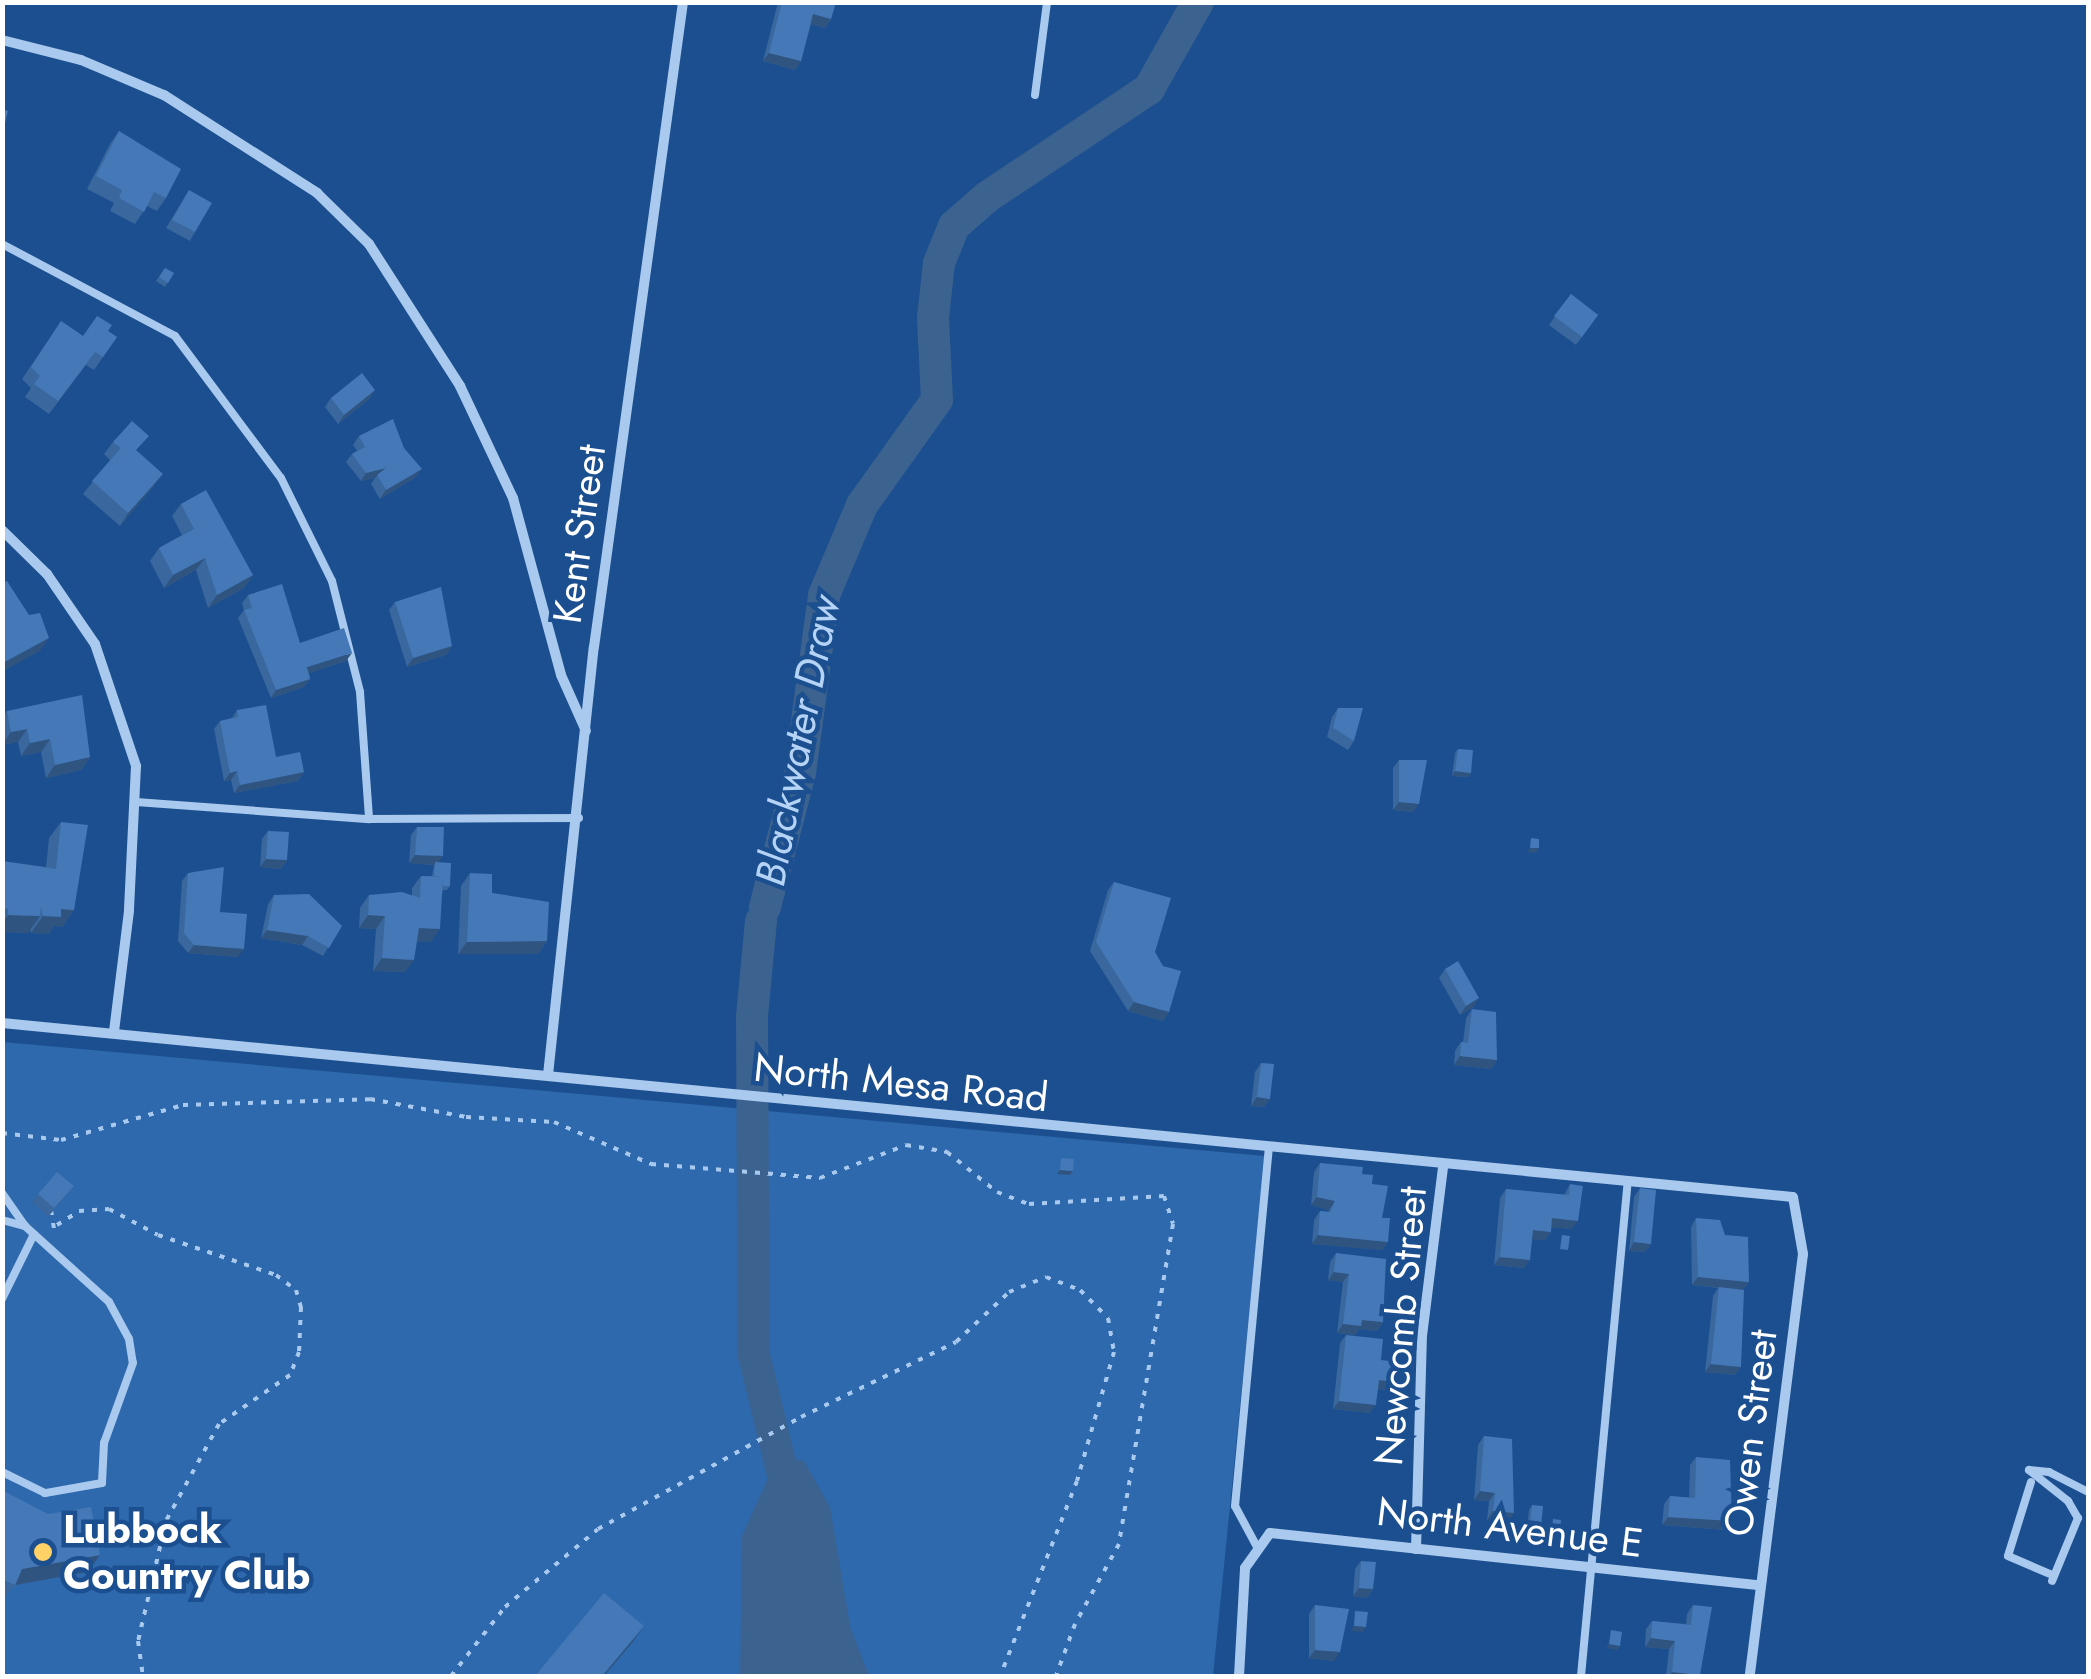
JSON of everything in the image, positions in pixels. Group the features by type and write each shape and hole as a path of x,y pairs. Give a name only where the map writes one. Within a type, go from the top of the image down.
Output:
{"street":[{"name":"Kent Street","path":"548,1075 586,732 683,2"},
{"path":"2,40 81,60 164,95 317,193 369,244 460,386 514,498 560,675 586,732"},
{"path":"2,530 47,574 95,644 136,766 114,1032"},
{"name":"North Mesa Road","path":"2,1022 1443,1167 1793,1197"},
{"name":"Newcomb Street","path":"1416,1550 1422,1336 1443,1167"},
{"name":"Owen Street","path":"1750,1676 1803,1254 1793,1197"},
{"name":"North Avenue E","path":"1256,1545 1282,1532 1416,1550 1760,1585"},
{"path":"1238,1676 1245,1568 1256,1545"}],"lane":[{"path":"1035,95 1047,2"},
{"path":"2,244 175,336 282,478 337,600 360,692 368,820"},
{"path":"136,802 368,820 579,818"},
{"path":"1256,1545 1235,1506 1269,1149"},
{"path":"1580,1676 1628,1182"},
{"path":"2,1193 25,1226 120,1318 133,1363 129,1389 104,1443 102,1483 45,1493 2,1472"},
{"path":"2,1220 25,1226"},
{"path":"2,1299 34,1234"},
{"path":"2031,1482 2008,1556 2051,1578 2078,1518 2068,1501 2029,1470 2067,1478 2088,1492"}],"path":[{"path":"2,1133 61,1140 183,1105 370,1099 466,1116 554,1122 631,1160 830,1177 906,1146 947,1152 996,1192 1030,1204 1151,1192 1172,1204 1119,1544 1075,1624 1056,1676"},
{"path":"40,1204 57,1226"},
{"path":"48,1246 57,1226 79,1211 108,1209 158,1235 276,1274 296,1290 301,1306 299,1352 290,1374 219,1424 166,1521 138,1642 143,1676"},
{"path":"452,1676 504,1607 584,1540 792,1422 956,1342 1026,1282 1063,1281 1108,1318 1114,1352 1104,1396 1000,1676"}],"shaded area":[{"name":"Lubbock Country Club","path":"3,1042 1265,1156 1213,1676 3,1676"},
{"path":"792,1459 804,1461 830,1507 850,1626 869,1676 740,1676 742,1536 773,1467"}],"building":[{"path":"782,2 836,2 831,19 813,14 801,61 769,53"},
{"path":"2,109 8,111 2,135"},
{"path":"119,131 181,169 166,198 154,192 144,212 119,198 122,190 96,176"},
{"path":"189,190 212,203 195,232 172,220"},
{"path":"165,268 174,273 168,283 159,277"},
{"path":"1571,294 1598,315 1582,337 1554,316"},
{"path":"97,316 112,325 108,331 117,337 103,357 95,352 58,401 34,384 40,376 31,367 61,321 83,336"},
{"path":"362,373 375,390 344,415 331,398"},
{"path":"393,419 404,448 422,469 386,490 377,475 386,468 366,473 352,454 365,447 359,436"},
{"path":"132,421 149,436 136,450 163,474 128,513 92,481 121,448 113,442"},
{"path":"206,490 253,575 217,595 205,558 173,575 159,548 194,529 181,504"},
{"path":"7,581 29,615 40,613 49,638 3,663 2,583"},
{"path":"282,584 300,643 344,628 352,653 307,667 310,679 276,690 244,610 252,608 248,595"},
{"path":"441,587 452,646 413,658 395,602"},
{"path":"82,695 90,757 55,765 50,739 30,743 27,729 11,732 7,711"},
{"path":"266,705 276,757 300,752 304,772 240,785 237,771 230,773 220,721 238,717 237,710"},
{"path":"1338,708 1363,708 1354,741 1333,728"},
{"path":"1458,749 1473,750 1471,773 1455,771"},
{"path":"1399,760 1427,760 1419,804 1399,802"},
{"path":"61,822 88,825 74,910 61,909 61,917 43,916 41,907 40,916 8,915 8,909 2,907 2,861 56,869"},
{"path":"417,827 444,827 443,856 415,855"},
{"path":"268,831 289,832 287,860 266,859"},
{"path":"1531,838 1539,839 1539,848 1530,848"},
{"path":"435,862 451,863 450,886 443,886 443,877 434,876"},
{"path":"224,867 220,912 247,914 244,949 194,945 184,933 188,873"},
{"path":"470,873 492,874 492,893 549,902 547,941 467,942"},
{"path":"421,876 443,877 440,929 419,928 414,960 382,958 385,916 368,915 369,895 402,892 420,898"},
{"path":"1114,882 1171,898 1155,952 1163,966 1181,971 1169,1012 1134,1002 1096,942"},
{"path":"309,894 342,926 329,948 308,936 267,930 274,895"},
{"path":"1458,961 1479,998 1466,1006 1445,969"},
{"path":"1472,1009 1496,1012 1497,1060 1460,1056 1461,1042 1468,1043"},
{"path":"1261,1063 1274,1064 1270,1099 1257,1097"},
{"path":"1061,1158 1074,1159 1073,1171 1060,1170"},
{"path":"1320,1163 1363,1167 1362,1174 1373,1175 1372,1184 1388,1186 1382,1218 1390,1218 1388,1242 1318,1235 1320,1211 1330,1212 1335,1201 1317,1197"},
{"path":"57,1172 74,1186 54,1208 38,1194"},
{"path":"1570,1184 1583,1186 1578,1221 1552,1218 1551,1232 1533,1230 1530,1260 1500,1257 1506,1189 1569,1195"},
{"path":"1640,1188 1656,1190 1651,1244 1634,1242"},
{"path":"1696,1218 1720,1220 1725,1235 1748,1237 1749,1282 1698,1277"},
{"path":"1562,1235 1570,1236 1568,1250 1560,1249"},
{"path":"1336,1253 1386,1259 1383,1322 1362,1320 1361,1326 1343,1324 1349,1274 1334,1272"},
{"path":"1719,1287 1744,1290 1741,1367 1711,1364"},
{"path":"1346,1335 1383,1339 1381,1360 1398,1362 1396,1382 1379,1380 1376,1405 1339,1401"},
{"path":"1484,1436 1512,1439 1514,1513 1493,1511 1495,1493 1480,1491"},
{"path":"1696,1457 1730,1460 1732,1521 1668,1517 1670,1496 1695,1498"},
{"name":"Lubbock Country Club","path":"2,1490 48,1514 91,1507 100,1555 22,1569 15,1585 2,1579"},
{"path":"1532,1505 1543,1506 1541,1527 1530,1526"},
{"path":"1553,1519 1561,1520 1560,1530 1552,1529"},
{"path":"1361,1561 1376,1562 1373,1589 1359,1588"},
{"path":"604,1593 644,1626 602,1676 535,1676"},
{"path":"1315,1605 1349,1609 1340,1652 1315,1650"},
{"path":"1693,1605 1712,1607 1700,1675 1672,1672 1675,1641 1651,1638 1652,1621 1691,1625"},
{"path":"1355,1611 1368,1612 1366,1627 1354,1626"},
{"path":"1611,1630 1622,1632 1620,1646 1609,1644"}],"waterway":[{"name":"Blackwater Draw","path":"765,907 800,773 824,595 862,505 937,400 933,318 939,263 954,226 987,197 1149,89 1198,2"},
{"name":"Blackwater Draw","path":"761,921 752,1017 754,1355 790,1504"}],"place":[{"name":"Lubbock Country Club","path":"43,1552"}]}
